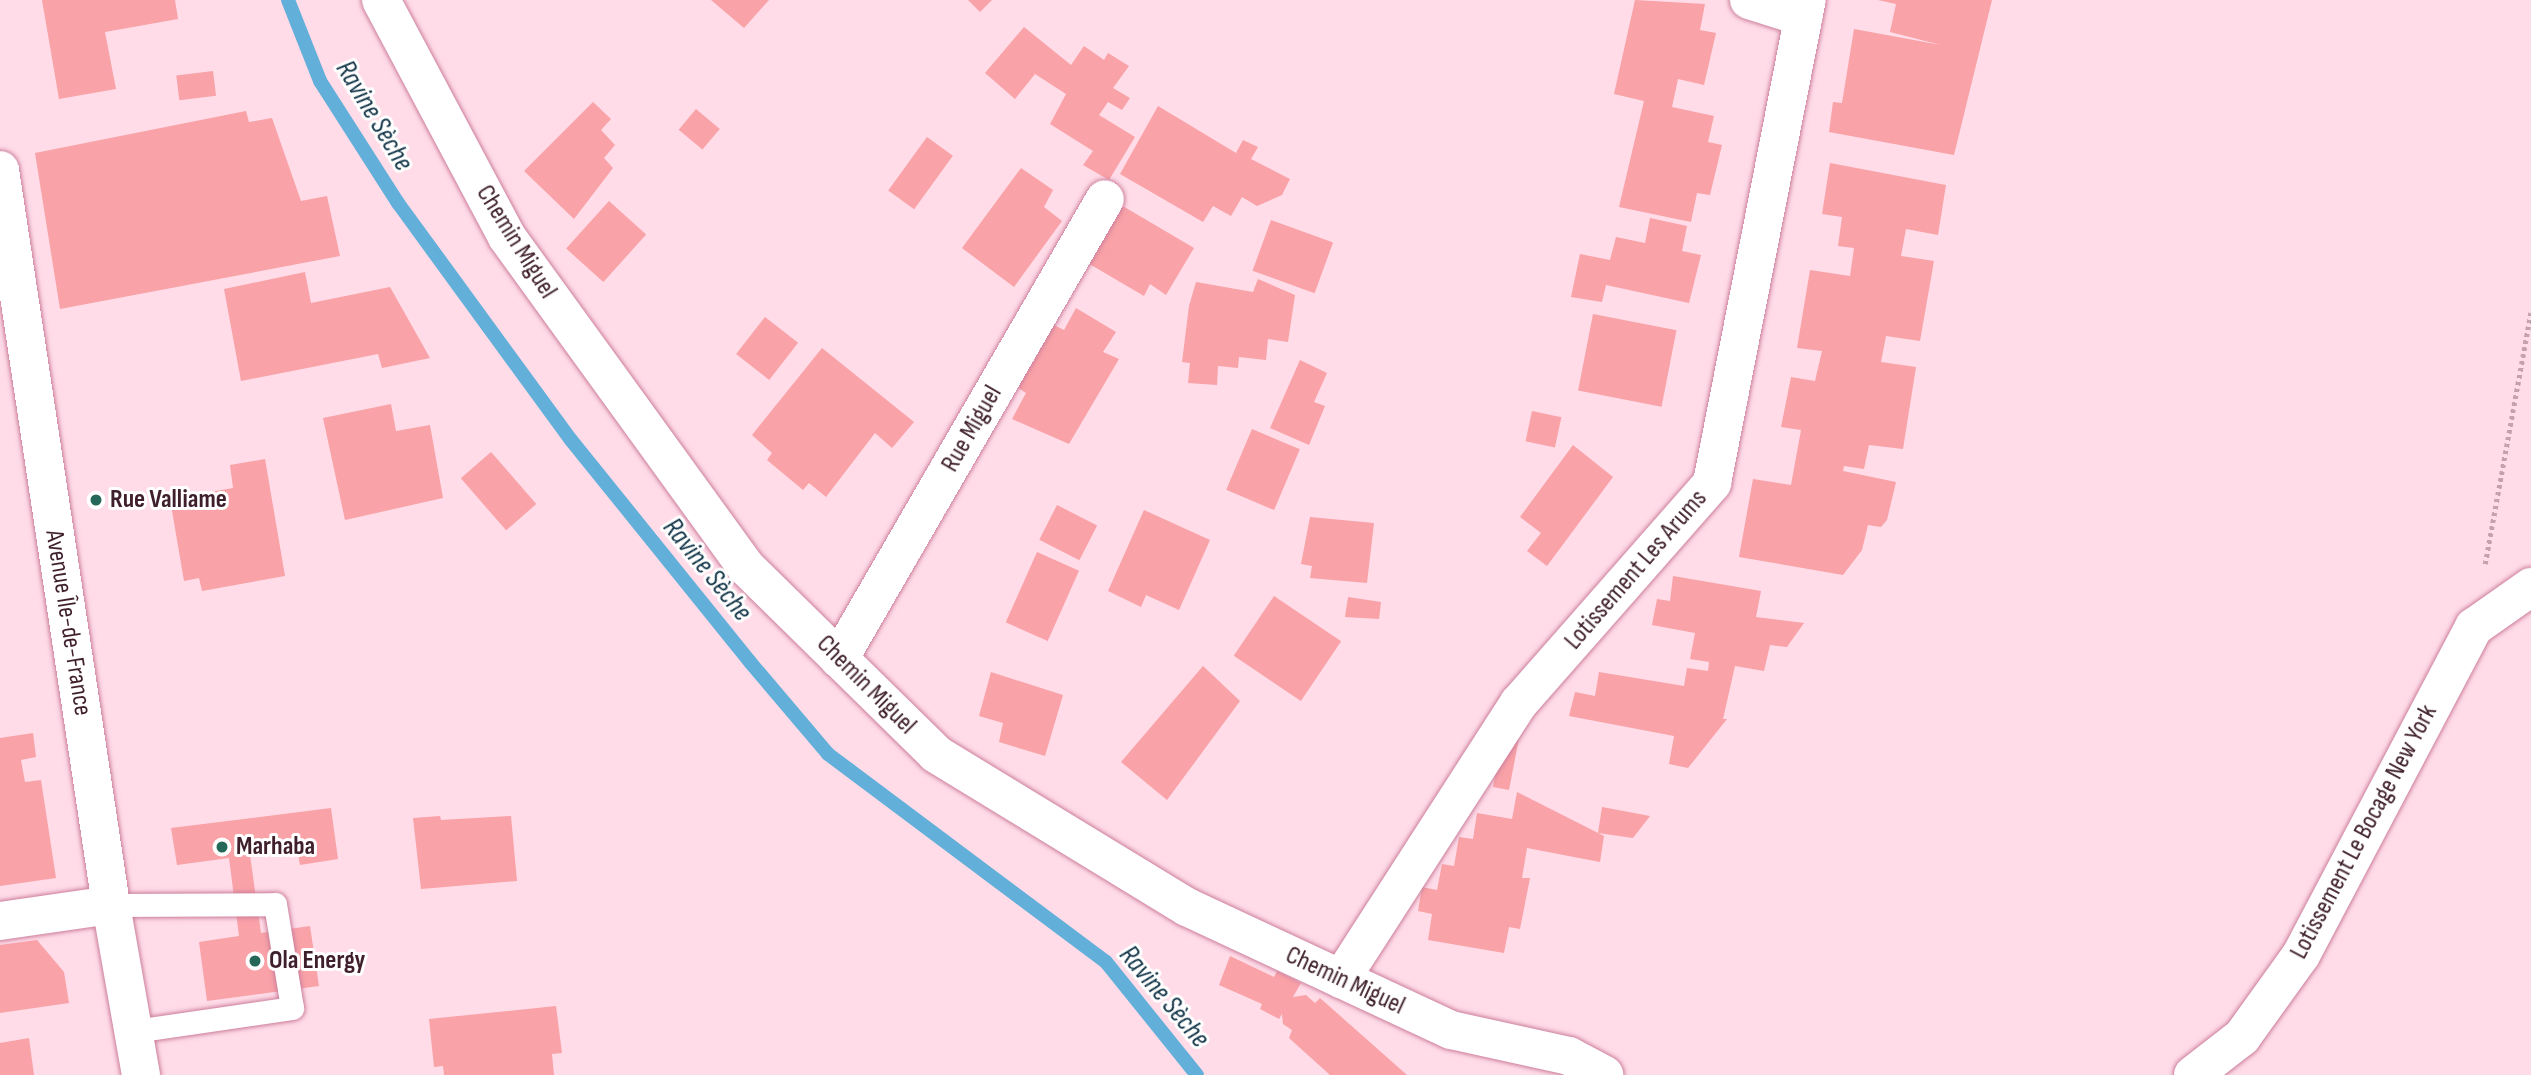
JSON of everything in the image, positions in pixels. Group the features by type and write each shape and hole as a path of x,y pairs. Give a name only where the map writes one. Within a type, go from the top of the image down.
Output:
{"street":[{"name":"Chemin Miguel","path":"381,0 507,237 744,565 936,754 1187,907 1451,1030 1569,1056 1604,1075"},
{"name":"Lotissement Les Arums","path":"1341,979 1519,703 1712,483 1805,9 1749,0"},
{"name":"Avenue Île-de-France","path":"0,170 111,905 141,1075"},
{"name":"Rue Miguel","path":"839,659 1105,199"},
{"name":"Lotissement Le Bocage New York","path":"2193,1075 2242,1037 2301,955 2474,627 2531,587"},
{"path":"0,921 111,905"}],"lane":[{"path":"111,905 275,904 292,1007 135,1031"}],"path":[{"path":"2474,627 2531,310"}],"building":[{"path":"42,0 175,0 178,19 105,32 116,89 59,99"},
{"path":"711,0 769,0 744,28"},
{"path":"968,0 992,0 980,12"},
{"path":"1635,0 1705,4 1700,30 1716,33 1704,85 1678,79 1672,107 1714,116 1708,142 1722,145 1710,195 1697,193 1691,222 1619,207 1644,101 1614,94"},
{"path":"1878,0 1992,0 1954,155 1829,132 1833,102 1842,103 1854,29 1941,45 1890,32 1896,4"},
{"path":"1024,27 1071,65 1084,46 1104,60 1108,53 1129,66 1113,88 1130,98 1122,110 1108,102 1099,115 1135,137 1109,180 1083,165 1093,151 1050,124 1066,94 1035,74 1015,99 985,73"},
{"path":"213,71 216,96 179,100 176,76"},
{"path":"593,102 611,119 601,130 615,145 604,158 613,168 574,219 524,171"},
{"path":"1158,106 1236,153 1243,140 1258,147 1251,159 1290,179 1282,195 1257,206 1242,197 1231,216 1213,206 1203,222 1120,174"},
{"path":"696,109 720,129 702,150 679,130"},
{"path":"246,111 249,122 272,118 301,201 327,196 340,256 60,309 35,153"},
{"path":"927,137 953,156 914,209 888,190"},
{"path":"1830,163 1946,185 1938,235 1906,229 1901,256 1934,261 1920,341 1886,336 1881,362 1916,367 1903,449 1869,445 1864,469 1844,466 1843,471 1896,482 1887,520 1881,527 1868,525 1862,550 1843,575 1739,557 1753,479 1791,485 1801,430 1781,427 1791,377 1815,381 1822,351 1797,348 1810,270 1850,276 1854,248 1838,246 1842,217 1822,214"},
{"path":"1021,168 1053,190 1044,207 1062,221 1014,287 962,248"},
{"path":"609,201 646,234 603,282 566,249"},
{"path":"1121,205 1194,248 1166,295 1150,284 1144,296 1086,262"},
{"path":"1650,218 1687,226 1682,251 1701,255 1689,303 1606,285 1602,302 1571,297 1580,254 1610,260 1616,237 1645,243"},
{"path":"1271,220 1333,243 1315,293 1253,271"},
{"path":"305,272 311,303 390,287 430,358 382,368 378,354 241,381 224,289"},
{"path":"1258,279 1295,295 1288,342 1268,339 1266,360 1239,357 1238,368 1218,366 1217,385 1188,383 1190,363 1182,362 1189,306 1196,282 1253,292"},
{"path":"1076,308 1116,332 1103,352 1119,359 1069,444 1012,419 1026,393 1009,382 1046,321 1064,330"},
{"path":"1593,314 1676,330 1662,407 1578,391"},
{"path":"765,317 798,343 769,380 736,354"},
{"path":"822,348 914,422 892,448 875,433 826,497 809,483 803,490 767,460 772,453 752,435"},
{"path":"1300,360 1327,373 1314,402 1325,406 1309,445 1270,428"},
{"path":"391,404 396,431 430,425 443,498 345,520 323,418"},
{"path":"1532,411 1561,417 1555,448 1526,441"},
{"path":"1252,429 1300,449 1274,510 1226,490"},
{"path":"1573,445 1613,477 1547,566 1527,551 1541,533 1520,517"},
{"path":"491,452 536,504 506,530 461,478"},
{"path":"265,459 285,576 202,591 199,578 184,581 170,499 233,488 230,465"},
{"path":"1057,505 1097,525 1079,560 1039,540"},
{"path":"1144,510 1210,540 1179,610 1146,595 1141,607 1108,591"},
{"path":"1310,517 1374,523 1367,583 1310,578 1312,566 1301,564"},
{"path":"1037,552 1079,571 1048,641 1006,622"},
{"path":"1673,576 1761,591 1756,617 1804,623 1787,647 1770,645 1764,671 1735,666 1723,719 1727,719 1688,768 1669,764 1674,736 1569,716 1575,692 1595,696 1599,672 1684,686 1687,668 1708,671 1709,662 1690,659 1695,633 1652,625 1657,599 1670,601"},
{"path":"1274,596 1341,641 1301,701 1234,656"},
{"path":"1348,597 1381,602 1379,619 1345,617"},
{"path":"1203,666 1240,701 1167,800 1121,762"},
{"path":"991,672 1063,695 1045,756 999,742 1003,723 979,716"},
{"path":"33,733 36,757 21,760 25,782 41,780 56,878 0,886 0,738"},
{"path":"1519,738 1509,790 1493,787 1500,747"},
{"path":"1517,792 1604,836 1600,862 1527,848 1522,878 1530,878 1520,929 1509,927 1504,953 1428,940 1432,914 1418,911 1422,887 1437,890 1442,864 1454,866 1459,837 1473,839 1477,813 1512,819"},
{"path":"1602,807 1650,816 1633,838 1598,833"},
{"path":"331,808 338,859 300,865 297,848 250,855 261,933 310,926 319,986 207,1001 199,942 239,936 229,858 177,865 171,828"},
{"path":"440,816 441,820 511,816 517,881 421,889 413,818"},
{"path":"37,940 64,972 69,1003 0,1013 0,945"},
{"path":"1230,956 1274,977 1277,971 1301,983 1293,997 1306,995 1315,1003 1320,998 1407,1075 1330,1075 1289,1038 1292,1030 1283,1024 1282,1014 1279,1019 1260,1009 1262,1004 1219,985"},
{"path":"556,1006 562,1053 552,1054 554,1075 444,1075 443,1066 434,1067 429,1019"},
{"path":"29,1038 34,1075 0,1075 0,1043"}],"waterway":[{"name":"Ravine Sèche","path":"288,0 320,81 398,203 571,440 750,662 828,754 1106,962 1197,1075"}],"place":[{"name":"Rue Valliame","path":"96,500"},
{"name":"Marhaba","path":"222,847"},
{"name":"Ola Energy","path":"255,961"}]}
